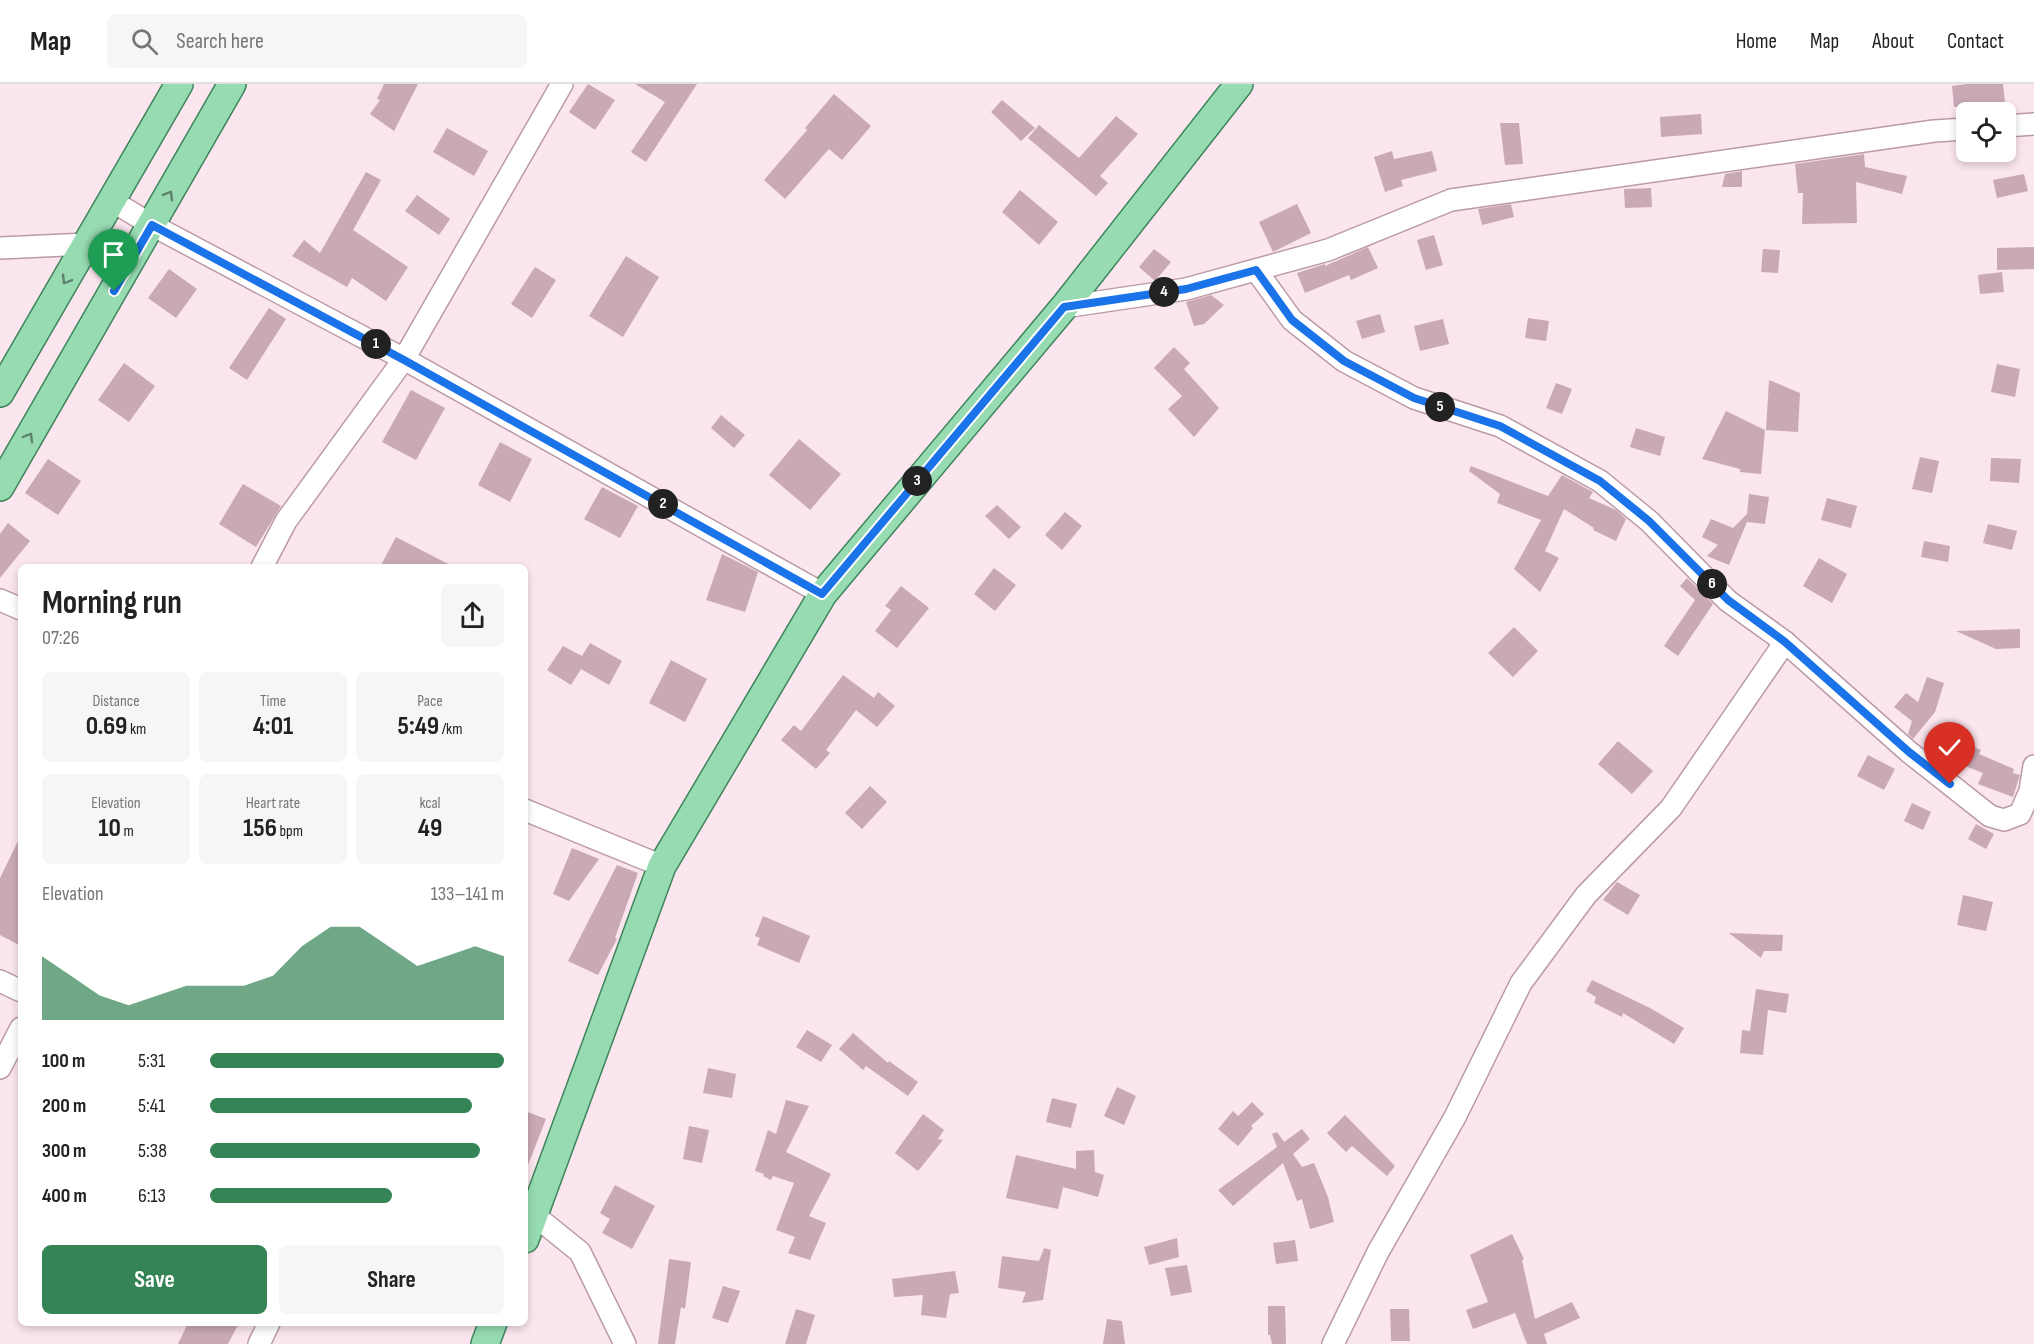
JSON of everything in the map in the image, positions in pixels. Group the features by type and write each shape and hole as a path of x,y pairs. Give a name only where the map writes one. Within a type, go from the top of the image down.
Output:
{"main road":[{"path":"0,393 179,84"},
{"path":"0,487 232,84"},
{"path":"528,1221 662,866 822,594 1064,307 1239,84"},
{"path":"485,1344 492,1326"}],"street":[{"path":"264,564 286,521 404,360 562,84"},
{"path":"2016,125 2034,124"},
{"path":"1064,307 1186,289 1256,270 1328,250 1451,200 1956,130"},
{"path":"112,201 152,225 404,360 822,594"},
{"path":"0,248 87,244"},
{"path":"1256,270 1292,320 1344,361 1414,398 1500,426 1600,481 1649,521 1728,600 1785,642 1909,752 1990,816 2004,820 2020,814 2030,791 2034,766"},
{"path":"0,600 18,608"},
{"path":"1333,1344 1378,1252 1455,1117 1521,983 1586,895 1671,808 1785,642"},
{"path":"528,811 662,866"},
{"path":"0,981 18,990"},
{"path":"0,1068 18,1034"},
{"path":"528,1221 580,1251 625,1344"},
{"path":"259,1344 268,1326"}],"building":[{"path":"384,84 418,84 394,131 370,114 380,100 377,99"},
{"path":"588,84 615,100 595,130 569,112"},
{"path":"635,84 697,84 646,162 631,152 665,102"},
{"path":"2003,84 2005,102 1956,102 1954,107 1952,86"},
{"path":"834,94 871,126 842,160 829,149 785,199 764,180"},
{"path":"1002,100 1035,128 1021,141 991,112"},
{"path":"1701,114 1702,134 1661,137 1660,117"},
{"path":"1116,116 1138,134 1100,176 1108,183 1096,196 1028,138 1039,125 1079,158"},
{"path":"1500,123 1519,123 1523,164 1505,165"},
{"path":"447,128 488,151 474,176 433,152"},
{"path":"1392,151 1394,159 1432,151 1437,171 1401,180 1403,186 1385,192 1374,157"},
{"path":"1864,154 1865,167 1907,176 1902,194 1856,182 1857,223 1802,224 1803,193 1798,193 1795,164"},
{"path":"1742,171 1742,187 1722,187 1725,174"},
{"path":"366,172 381,180 353,230 408,267 386,301 352,278 347,287 292,256 304,240 320,253"},
{"path":"2024,174 2028,191 1997,198 1993,180"},
{"path":"1651,188 1652,207 1625,208 1624,189"},
{"path":"1020,190 1058,222 1039,245 1002,212"},
{"path":"417,195 450,219 439,235 405,211"},
{"path":"1297,204 1311,233 1273,252 1259,222"},
{"path":"1511,204 1514,217 1482,225 1478,209"},
{"path":"1434,235 1443,265 1426,270 1417,240"},
{"path":"1368,247 1378,268 1351,280 1349,275 1305,293 1297,273 1325,264 1325,266"},
{"path":"2034,247 2034,269 1997,270 1997,248"},
{"path":"1154,249 1171,262 1155,281 1139,267"},
{"path":"1763,249 1780,250 1778,273 1761,272"},
{"path":"626,256 659,277 623,337 589,316"},
{"path":"535,267 556,280 532,318 511,304"},
{"path":"169,269 197,289 176,318 148,298"},
{"path":"2002,272 2004,292 1980,294 1978,275"},
{"path":"1211,295 1224,305 1204,324 1194,326 1186,302"},
{"path":"269,308 286,319 247,380 229,368"},
{"path":"1380,314 1385,332 1362,339 1356,321"},
{"path":"1528,318 1549,321 1546,341 1525,338"},
{"path":"1443,319 1449,344 1420,351 1414,326"},
{"path":"1174,347 1190,363 1184,369 1219,408 1194,437 1168,409 1182,396 1154,368"},
{"path":"124,363 155,386 129,422 98,400"},
{"path":"1997,364 2020,369 2015,397 1991,392"},
{"path":"1769,380 1800,393 1798,432 1766,430"},
{"path":"1556,383 1572,389 1562,414 1546,408"},
{"path":"411,390 445,408 416,460 382,442"},
{"path":"1726,411 1765,430 1761,474 1740,472 1740,469 1702,459"},
{"path":"721,415 745,435 734,448 711,428"},
{"path":"1636,428 1665,437 1660,456 1630,447"},
{"path":"799,439 841,474 810,510 769,475"},
{"path":"500,442 532,459 510,502 478,485"},
{"path":"1920,457 1939,461 1932,493 1912,489"},
{"path":"1991,458 2021,459 2019,483 1990,481"},
{"path":"48,459 81,481 58,515 25,493"},
{"path":"1471,466 1548,496 1562,475 1593,492 1589,498 1616,510 1626,519 1616,541 1593,530 1594,528 1564,509 1545,551 1559,558 1540,592 1514,569 1541,520 1497,503 1500,494 1469,471"},
{"path":"243,484 281,506 256,547 219,524"},
{"path":"602,487 638,506 620,538 584,519"},
{"path":"1749,494 1769,497 1765,524 1747,522 1729,565 1707,556 1718,545 1702,537 1711,519 1733,528 1747,514"},
{"path":"1827,498 1857,506 1851,528 1821,520"},
{"path":"997,505 1021,527 1009,539 985,516"},
{"path":"1065,512 1082,526 1062,550 1045,535"},
{"path":"8,523 30,541 0,578 0,534"},
{"path":"1988,524 2017,531 2012,550 1983,543"},
{"path":"396,537 448,564 382,564"},
{"path":"1924,541 1950,546 1948,562 1921,557"},
{"path":"722,554 758,572 745,612 706,600"},
{"path":"1819,558 1847,574 1832,603 1803,586"},
{"path":"994,568 1016,585 995,611 974,594"},
{"path":"1687,578 1713,604 1678,656 1664,646 1695,600 1680,586"},
{"path":"901,586 929,608 897,648 875,631 891,610 885,606"},
{"path":"1514,627 1538,651 1513,677 1488,653"},
{"path":"2020,629 2020,648 1996,649 1956,631"},
{"path":"590,643 622,661 609,685 581,669 571,685 547,670 563,646 582,656"},
{"path":"671,660 707,679 685,722 649,703"},
{"path":"843,675 874,698 878,692 895,706 877,727 856,710 826,750 830,753 816,769 781,740 794,725 801,731"},
{"path":"1927,677 1944,683 1935,712 1913,739 1908,734 1912,721 1894,707 1906,693 1918,702"},
{"path":"1943,734 1981,750 1979,754 2014,769 2013,773 2020,775 2013,797 1978,784 1983,773 1935,754"},
{"path":"1618,741 1653,771 1632,794 1598,764"},
{"path":"1868,755 1895,769 1884,790 1857,776"},
{"path":"870,786 887,802 862,829 845,813"},
{"path":"1912,803 1931,812 1923,830 1904,821"},
{"path":"1976,824 1994,834 1986,849 1968,839"},
{"path":"18,841 18,944 0,935 0,878"},
{"path":"572,848 599,859 569,901 553,894"},
{"path":"617,865 638,873 615,938 617,939 598,975 568,961"},
{"path":"1617,882 1640,895 1628,915 1603,900"},
{"path":"1963,895 1993,902 1986,931 1957,925"},
{"path":"763,916 810,936 799,963 757,945 760,938 755,936"},
{"path":"1729,933 1783,935 1782,951 1764,951 1761,958"},
{"path":"1592,980 1650,1008 1684,1028 1674,1044 1623,1013 1622,1017 1594,1003 1596,997 1586,991"},
{"path":"1756,989 1789,994 1786,1013 1768,1010 1763,1055 1740,1053 1742,1030 1750,1031"},
{"path":"807,1030 832,1045 821,1062 796,1047"},
{"path":"853,1033 888,1063 889,1061 918,1082 908,1096 866,1066 863,1070 839,1049"},
{"path":"708,1068 736,1074 732,1098 703,1093"},
{"path":"1117,1087 1136,1096 1124,1125 1104,1116"},
{"path":"1052,1098 1077,1104 1071,1128 1046,1122"},
{"path":"786,1100 809,1106 786,1152 831,1174 809,1216 826,1223 810,1260 788,1253 795,1237 776,1230 794,1183 773,1176 771,1180 755,1171 768,1130 776,1134"},
{"path":"1252,1102 1264,1114 1251,1126 1253,1128 1238,1146 1218,1129 1233,1111 1238,1116"},
{"path":"528,1112 546,1119 528,1165"},
{"path":"923,1114 944,1130 938,1139 943,1140 918,1171 895,1153"},
{"path":"1345,1115 1395,1166 1387,1176 1352,1146 1346,1152 1327,1133"},
{"path":"689,1126 709,1130 702,1163 683,1159"},
{"path":"1302,1129 1310,1139 1293,1154 1302,1167 1314,1163 1328,1197 1334,1222 1310,1229 1302,1199 1297,1201 1283,1163 1233,1206 1218,1190 1277,1147 1272,1134 1277,1132 1284,1142"},
{"path":"1094,1150 1095,1172 1104,1175 1098,1197 1063,1187 1058,1209 1006,1198 1016,1155 1076,1169 1076,1151"},
{"path":"615,1185 655,1206 632,1249 602,1233 610,1219 600,1213"},
{"path":"1512,1234 1524,1259 1522,1260 1535,1319 1572,1302 1580,1318 1544,1334 1547,1344 1527,1344 1515,1313 1473,1329 1466,1310 1488,1302 1470,1255"},
{"path":"1177,1238 1179,1257 1149,1265 1144,1247"},
{"path":"1295,1240 1298,1261 1276,1264 1273,1243"},
{"path":"1044,1248 1051,1250 1043,1300 1022,1303 1026,1292 998,1288 1002,1256 1039,1261"},
{"path":"669,1259 691,1262 685,1309 681,1307 675,1344 658,1344"},
{"path":"1187,1265 1192,1292 1171,1296 1165,1268"},
{"path":"955,1271 959,1293 950,1294 946,1318 921,1315 923,1295 894,1297 892,1279"},
{"path":"723,1286 740,1291 728,1323 712,1318"},
{"path":"1268,1306 1285,1306 1286,1344 1272,1344 1270,1335 1268,1335"},
{"path":"796,1309 815,1315 806,1344 785,1344"},
{"path":"1390,1309 1409,1309 1410,1341 1391,1341"},
{"path":"1107,1319 1122,1321 1125,1344 1103,1344"},
{"path":"187,1326 237,1326 228,1344 178,1344"}],"route":[{"path":"114,291 152,225 404,360 822,594 1064,307 1186,289 1256,270 1292,320 1344,361 1414,398 1500,426 1600,481 1649,521 1728,600 1785,642 1909,752 1950,784"}]}
